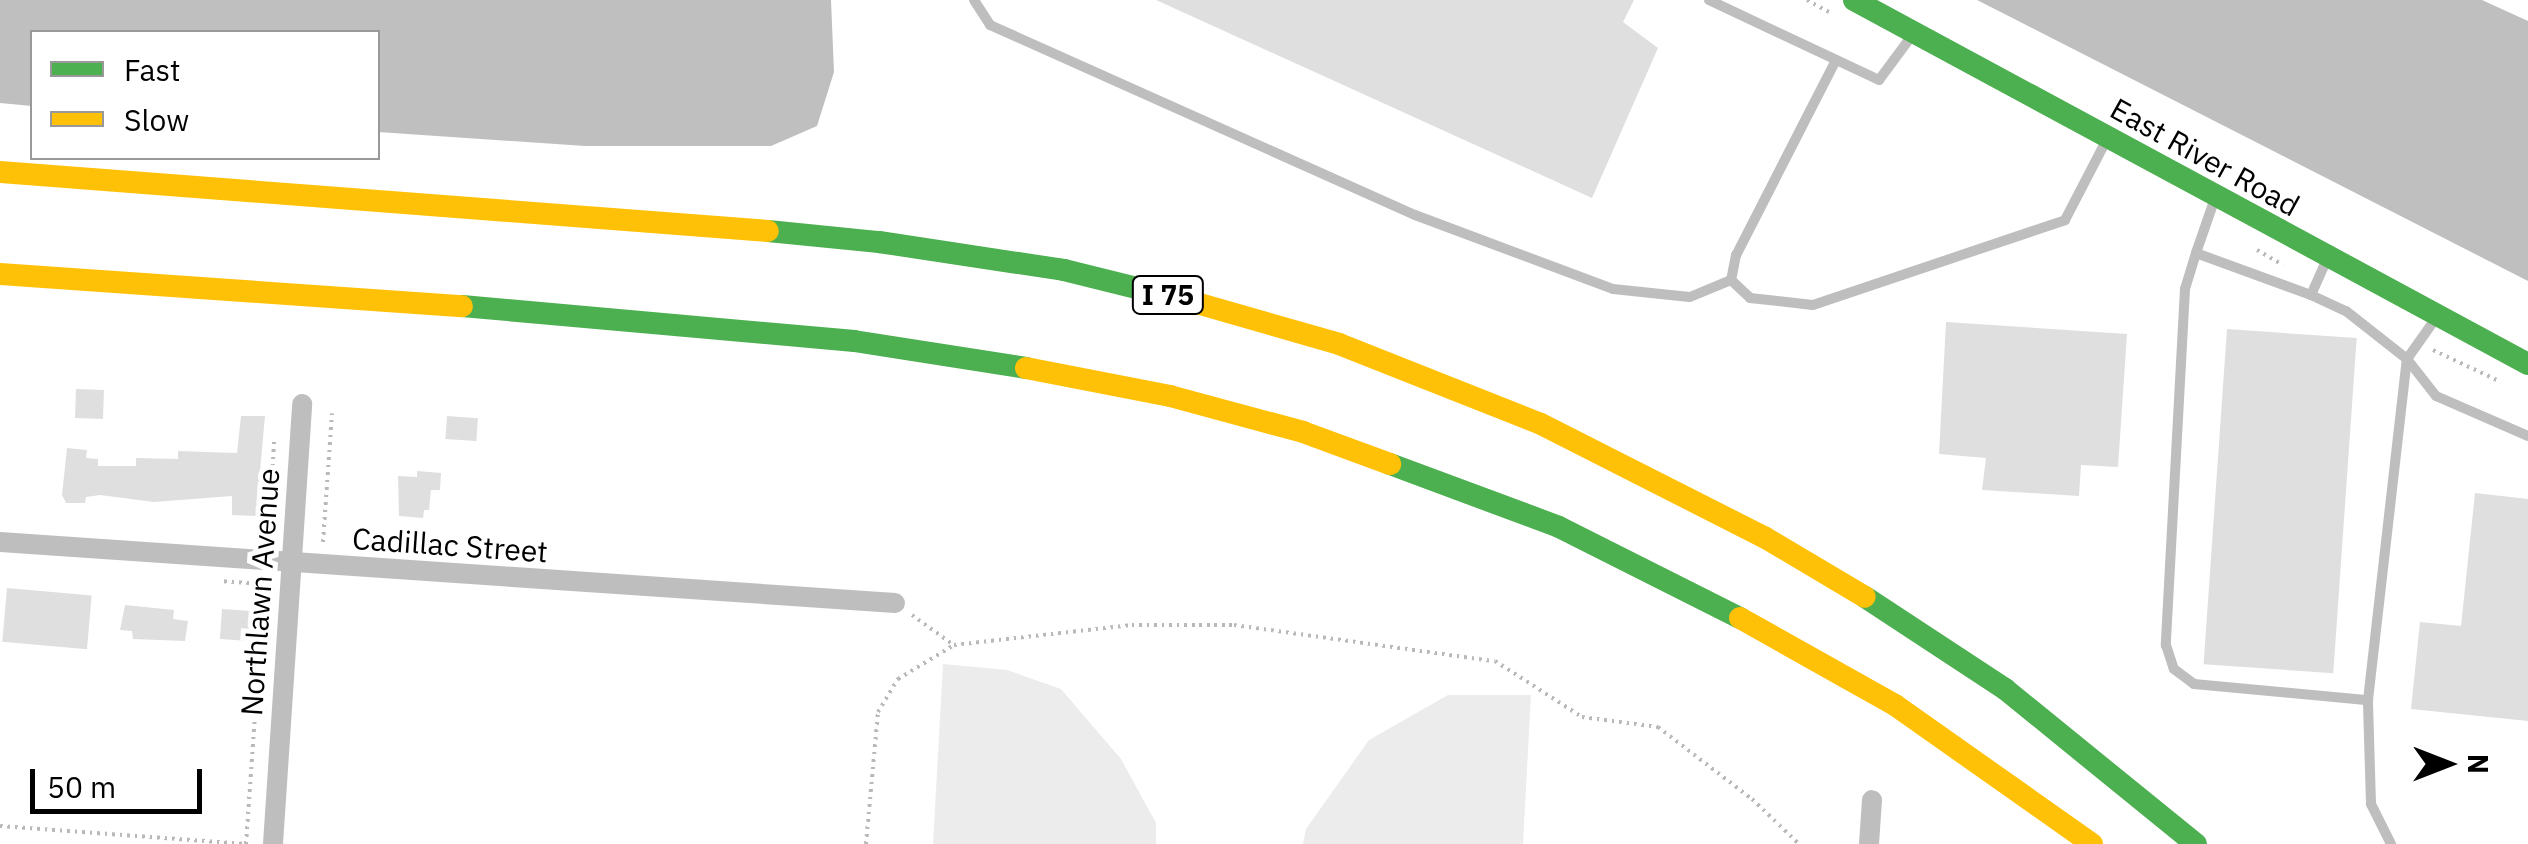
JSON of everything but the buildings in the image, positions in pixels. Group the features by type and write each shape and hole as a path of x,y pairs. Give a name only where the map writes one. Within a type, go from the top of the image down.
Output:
{"main road":[{"name":"East River Road","path":"1854,0 2436,318 2528,364"},
{"name":"I 75","path":"0,172 644,219 897,244 1064,270 1248,316 1340,344 1542,424 1764,537 1924,634 2005,689 2196,844"},
{"path":"0,274 623,318 854,342 1064,374 1303,432 1559,527 1715,604 1895,705 2092,844"}],"street":[{"name":"Northlawn Avenue","path":"273,844 302,404"},
{"name":"Cadillac Street","path":"0,542 896,603"},
{"path":"1869,844 1872,800"}],"lane":[{"path":"974,0 990,25 1415,216 1614,289 1690,297 1731,280"},
{"path":"1709,0 1879,80 1914,33"},
{"path":"1731,280 1736,255 1836,60"},
{"path":"1731,280 1750,298 1812,305 2065,220 2108,138"},
{"path":"2216,197 2185,289 2166,645 2174,670 2194,684 2368,700"},
{"path":"2196,254 2346,311 2407,359 2436,396 2528,436"},
{"path":"2311,296 2327,258"},
{"path":"2391,844 2371,804 2368,700 2407,359 2436,318"}],"path":[{"path":"322,542 332,412"},
{"path":"247,536 269,534 274,441"},
{"path":"0,826 246,844 264,584 206,580"},
{"path":"896,603 954,645"},
{"path":"866,844 878,712 898,679 954,645 1132,625 1234,625 1495,661 1582,717 1658,727 1752,798 1798,844"}],"shaded area":[{"path":"0,0 831,0 834,72 817,126 771,146 585,146 380,132 380,30 30,30 30,106 0,103"},
{"path":"1977,0 2482,0 2528,21 2528,281"},
{"path":"943,664 1007,670 1061,689 1121,759 1156,823 1156,844 933,844"},
{"path":"1448,695 1531,695 1523,844 1303,844 1306,829 1369,740"}],"traffic: fast":[{"path":"1854,0 2528,364"},
{"path":"768,231 879,242 1064,270 1193,302"},
{"path":"462,306 854,341 1026,368"},
{"path":"1390,464 1559,527 1740,618"},
{"path":"1865,597 2005,689 2196,844"}],"traffic: slow":[{"path":"0,172 768,231"},
{"path":"0,274 462,306"},
{"path":"1193,302 1339,344 1541,424 1764,537 1865,597"},
{"path":"1026,368 1170,396 1303,432 1390,464"},
{"path":"1740,618 1895,705 2092,844"}]}
